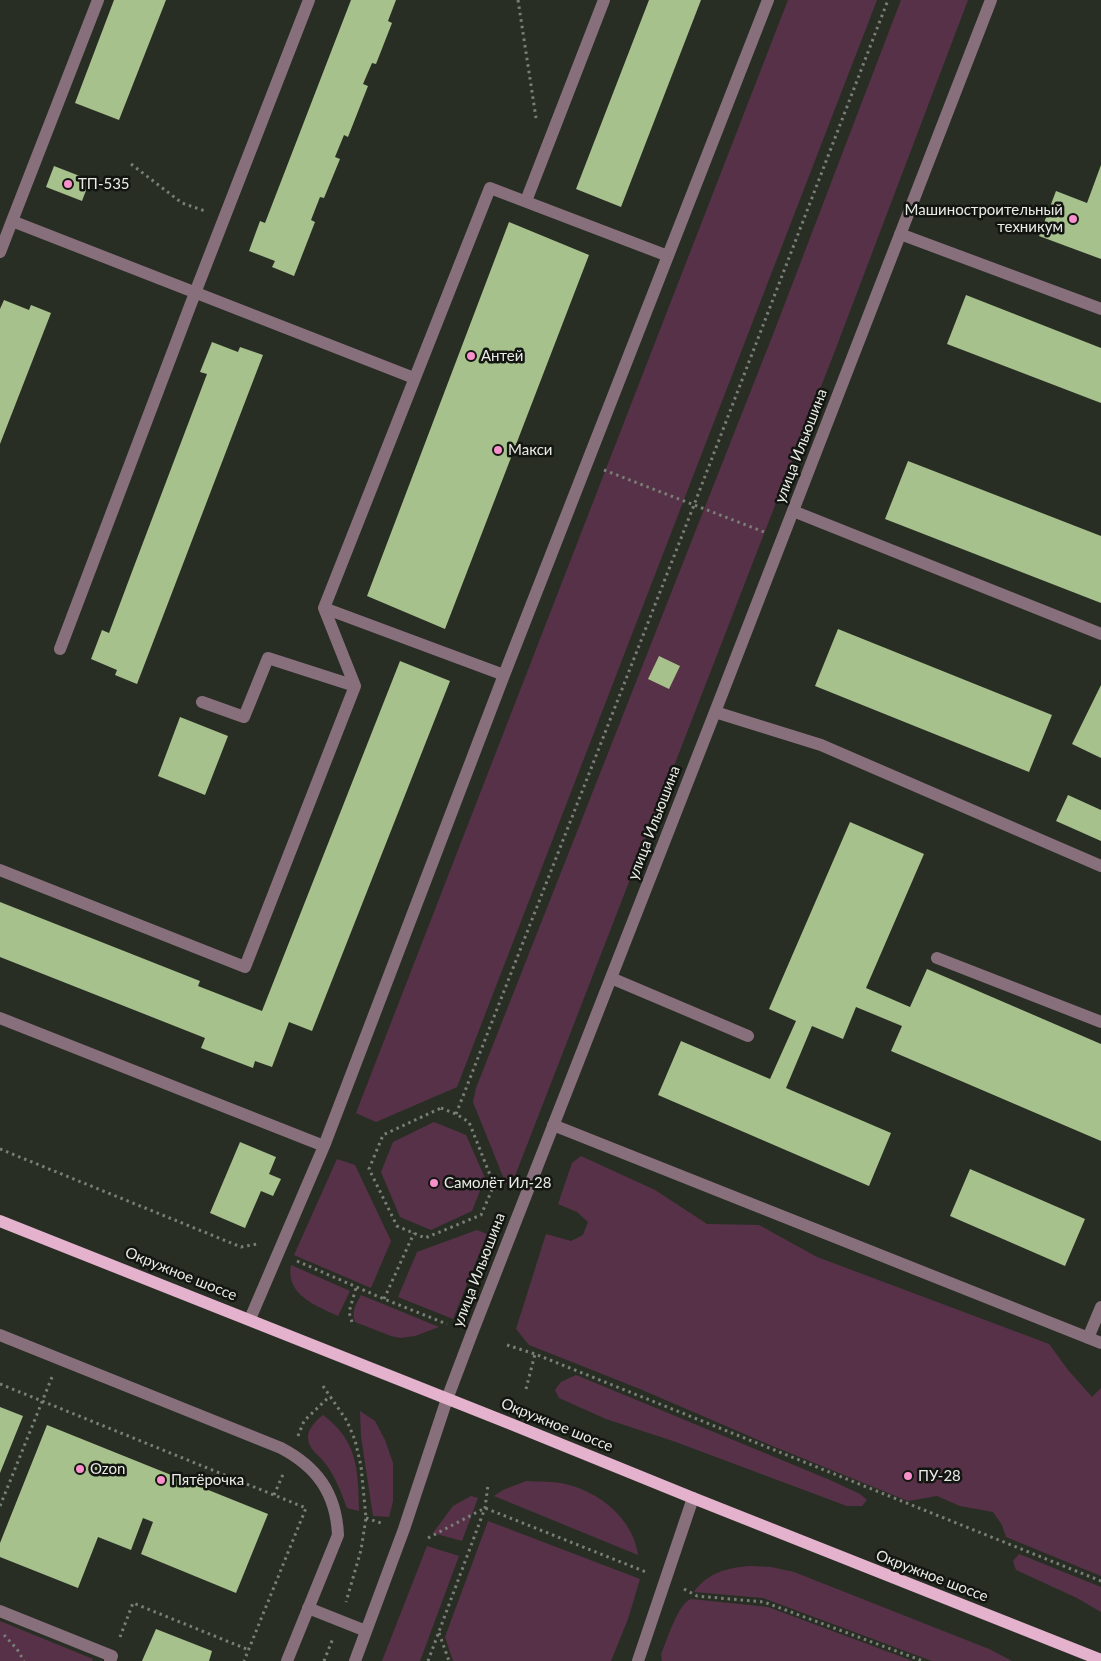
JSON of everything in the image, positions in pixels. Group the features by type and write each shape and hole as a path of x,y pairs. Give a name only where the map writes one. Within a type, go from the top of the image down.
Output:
{"main road":[{"name":"Окружное шоссе","path":"0,1221 250,1319 1098,1660"}],"street":[{"path":"0,252 98,0"},
{"path":"60,649 195,293 310,0"},
{"path":"526,201 604,0"},
{"path":"250,1319 324,1146 504,675 768,0"},
{"name":"улица Ильюшина","path":"355,1661 404,1529 448,1399 991,0"},
{"path":"0,870 245,967 355,686 324,608 490,188 668,256"},
{"path":"12,221 414,378"},
{"path":"900,234 1101,309"},
{"path":"793,511 1101,634"},
{"path":"324,608 504,675"},
{"path":"202,702 244,717 268,658 355,686"},
{"path":"715,712 821,746 1101,866"},
{"path":"936,958 1101,1022"},
{"path":"611,978 748,1036"},
{"path":"0,1018 324,1146"},
{"path":"553,1125 1101,1343"},
{"path":"1088,1338 1101,1307"},
{"path":"0,1335 280,1448 296,1456 310,1467 328,1492 337,1520 338,1535 287,1661"},
{"path":"639,1660 693,1498"},
{"path":"308,1608 366,1631"},
{"path":"0,1611 111,1658"}],"path":[{"path":"518,0 536,122"},
{"path":"456,1114 694,505 888,0"},
{"path":"131,164 182,203 225,217"},
{"path":"588,463 782,539"},
{"path":"441,1108 469,1122 494,1185 481,1215 425,1238 414,1233 397,1226 369,1169 383,1135 441,1108"},
{"path":"0,1149 241,1247 257,1244 278,1252 356,1288 447,1324"},
{"path":"384,1299 414,1233"},
{"path":"352,1322 349,1312 356,1288"},
{"path":"507,1345 535,1354 1101,1581"},
{"path":"526,1389 535,1354"},
{"path":"0,1384 306,1508 244,1661"},
{"path":"304,1421 330,1396"},
{"path":"0,1506 43,1401"},
{"path":"428,1661 485,1508 488,1485"},
{"path":"428,1538 485,1508 665,1579 697,1596 764,1602 923,1661"},
{"path":"366,1518 387,1524"},
{"path":"111,1658 134,1603 249,1650"},
{"path":"0,1631 17,1648 24,1661"},
{"path":"439,1633 449,1661"}],"shaded area":[{"path":"788,0 877,0 457,1087 376,1122 356,1113"},
{"path":"901,0 968,0 836,348 513,1181 510,1184 506,1184 473,1102 476,1088 774,332"},
{"path":"434,1122 466,1135 485,1178 472,1211 431,1230 400,1217 381,1172 393,1142"},
{"path":"581,1156 655,1190 707,1224 759,1225 817,1257 1049,1344 1068,1370 1092,1397 1101,1388 1101,1576 1006,1537 1002,1525 993,1512 960,1506 937,1496 908,1501 770,1445 640,1389 529,1345 516,1329 546,1234 571,1241 583,1235 588,1222 577,1212 558,1204 572,1163"},
{"path":"337,1159 355,1165 391,1241 371,1288 294,1255"},
{"path":"477,1230 487,1234 453,1319 398,1297 417,1252"},
{"path":"291,1265 350,1291 338,1316 312,1303 298,1292 290,1275"},
{"path":"361,1295 439,1327 415,1336 400,1338 355,1322 354,1311"},
{"path":"576,1375 830,1480 860,1494 867,1500 862,1506 847,1506 673,1441 606,1419 559,1398 555,1390 561,1382"},
{"path":"360,1411 375,1421 385,1440 393,1463 393,1501 389,1517 373,1516 361,1436"},
{"path":"323,1415 335,1425 350,1446 354,1457 358,1482 359,1511 347,1508 331,1472 308,1441 311,1427"},
{"path":"526,1481 565,1484 590,1493 602,1500 613,1509 630,1530 638,1555 494,1496 503,1490"},
{"path":"471,1496 478,1498 462,1541 433,1533 453,1506"},
{"path":"488,1521 640,1579 628,1619 611,1661 453,1661 445,1637"},
{"path":"427,1546 459,1556 420,1661 382,1661"},
{"path":"1019,1554 1101,1587 1101,1612 1077,1598 1016,1570 1013,1561"},
{"path":"751,1566 771,1567 794,1572 989,1649 1012,1661 932,1661 763,1598 694,1592 705,1580 719,1572"},
{"path":"691,1599 768,1607 913,1661 662,1661 661,1654 673,1623 682,1607"},
{"path":"0,1621 93,1659 92,1661 0,1661"}],"building":[{"path":"114,0 166,0 119,120 75,103"},
{"path":"351,0 396,0 388,21 392,23 376,64 372,63 363,84 368,86 348,137 344,135 335,157 340,159 324,198 320,197 311,220 315,222 294,276 272,267 275,261 249,251 260,221 265,223"},
{"path":"649,0 701,0 621,207 576,189"},
{"name":"Машиностроительный техникум","path":"1101,165 1101,259 1039,236 1056,191 1087,203"},
{"name":"ТП-535","path":"54,166 90,180 82,201 46,187"},
{"path":"509,222 589,255 445,629 367,596"},
{"path":"966,295 1101,348 1101,403 947,344"},
{"path":"4,300 29,310 31,305 51,313 0,444 0,309"},
{"path":"212,342 238,352 240,347 263,355 137,684 115,675 117,670 91,659 102,630 109,633 207,374 200,372"},
{"path":"908,461 1101,536 1101,603 885,519"},
{"path":"838,629 1052,715 1029,772 815,686"},
{"path":"659,656 680,666 669,689 648,679"},
{"path":"400,661 450,681 312,1031 289,1022 272,1067 255,1061 253,1068 201,1048 205,1038 0,957 0,902 200,981 198,986 262,1011"},
{"path":"1101,685 1101,758 1072,744"},
{"path":"180,717 228,736 205,795 158,776"},
{"path":"1068,795 1101,810 1101,841 1056,821"},
{"path":"850,822 924,854 866,988 910,1007 927,969 1101,1044 1101,1141 891,1051 902,1026 856,1007 843,1039 812,1026 786,1088 891,1133 869,1186 658,1095 681,1041 770,1079 796,1021 769,1009"},
{"path":"240,1142 276,1157 269,1174 281,1179 273,1196 261,1191 245,1228 210,1213"},
{"path":"970,1169 1085,1219 1065,1266 950,1216"},
{"path":"0,1407 23,1416 0,1473"},
{"path":"47,1425 268,1514 236,1593 141,1554 153,1522 143,1518 131,1550 98,1537 78,1588 0,1557 0,1543"},
{"path":"156,1629 212,1651 209,1661 142,1661"}],"place":[{"name":"ТП-535","path":"68,184"},
{"name":"Машиностроительный техникум","path":"1073,219"},
{"name":"Антей","path":"471,356"},
{"name":"Макси","path":"498,450"},
{"name":"Самолёт Ил-28","path":"434,1183"},
{"name":"Ozon","path":"80,1469"},
{"name":"ПУ-28","path":"908,1476"},
{"name":"Пятёрочка","path":"161,1480"}]}
